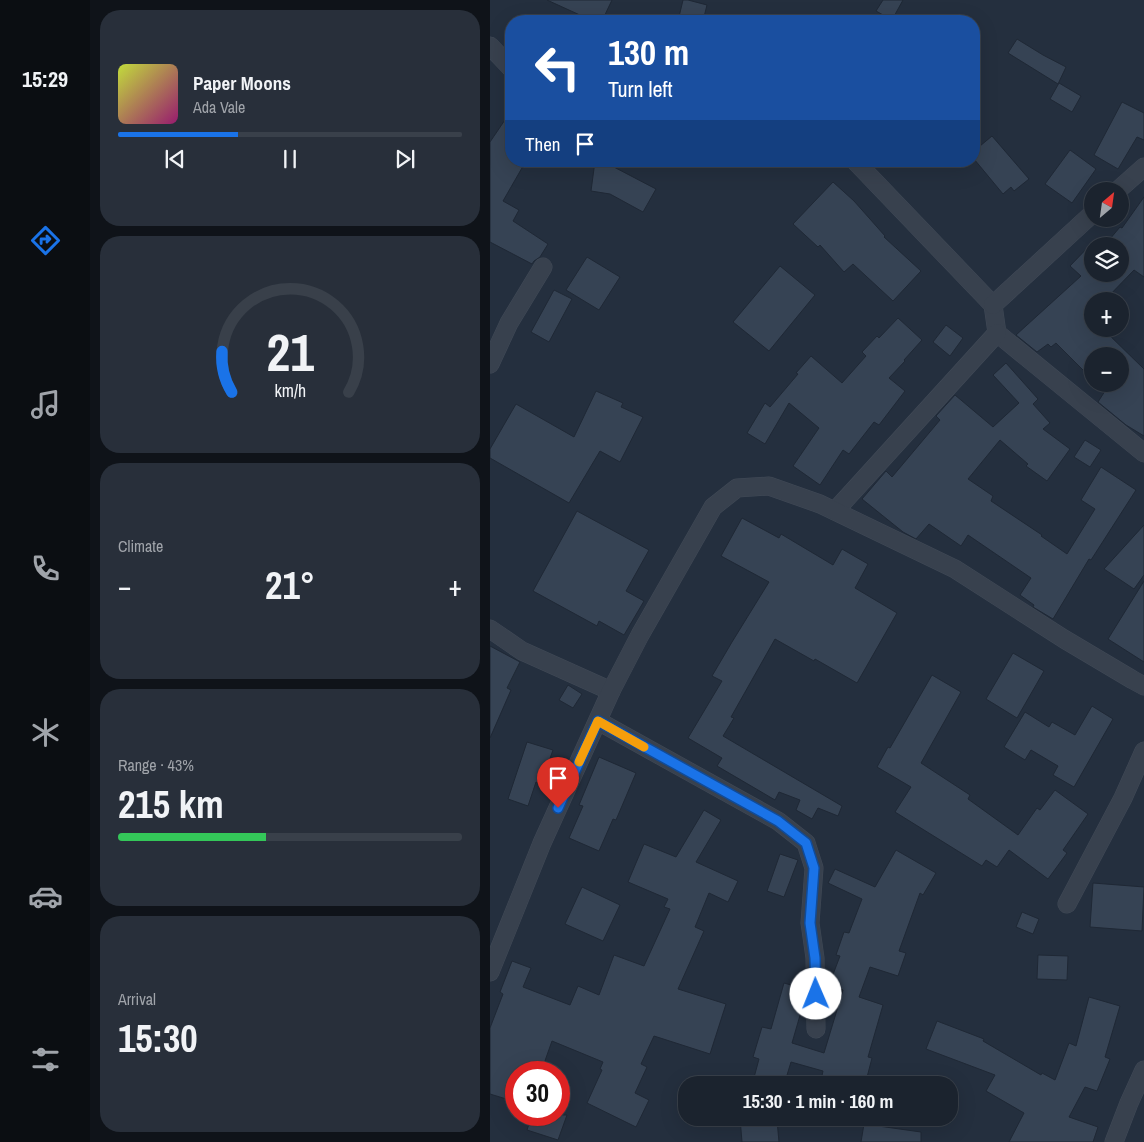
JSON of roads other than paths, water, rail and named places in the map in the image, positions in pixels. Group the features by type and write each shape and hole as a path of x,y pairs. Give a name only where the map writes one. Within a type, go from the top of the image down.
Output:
{"street":[{"path":"490,46 505,62"},
{"path":"861,167 993,305 997,333 1144,453"},
{"path":"1127,182 1144,167"},
{"path":"993,305 1084,221"},
{"path":"490,364 509,323 543,267"},
{"path":"834,511 997,333"},
{"path":"490,972 542,843 640,635 712,507 737,488 769,486 820,504 955,568 1064,639 1144,686"},
{"path":"490,629 522,651 612,691"},
{"path":"598,721 778,821 806,843 814,868 810,923 815,958 816,1029"},
{"path":"1067,904 1123,798 1144,751"},
{"path":"1114,1142 1144,1070"}]}
